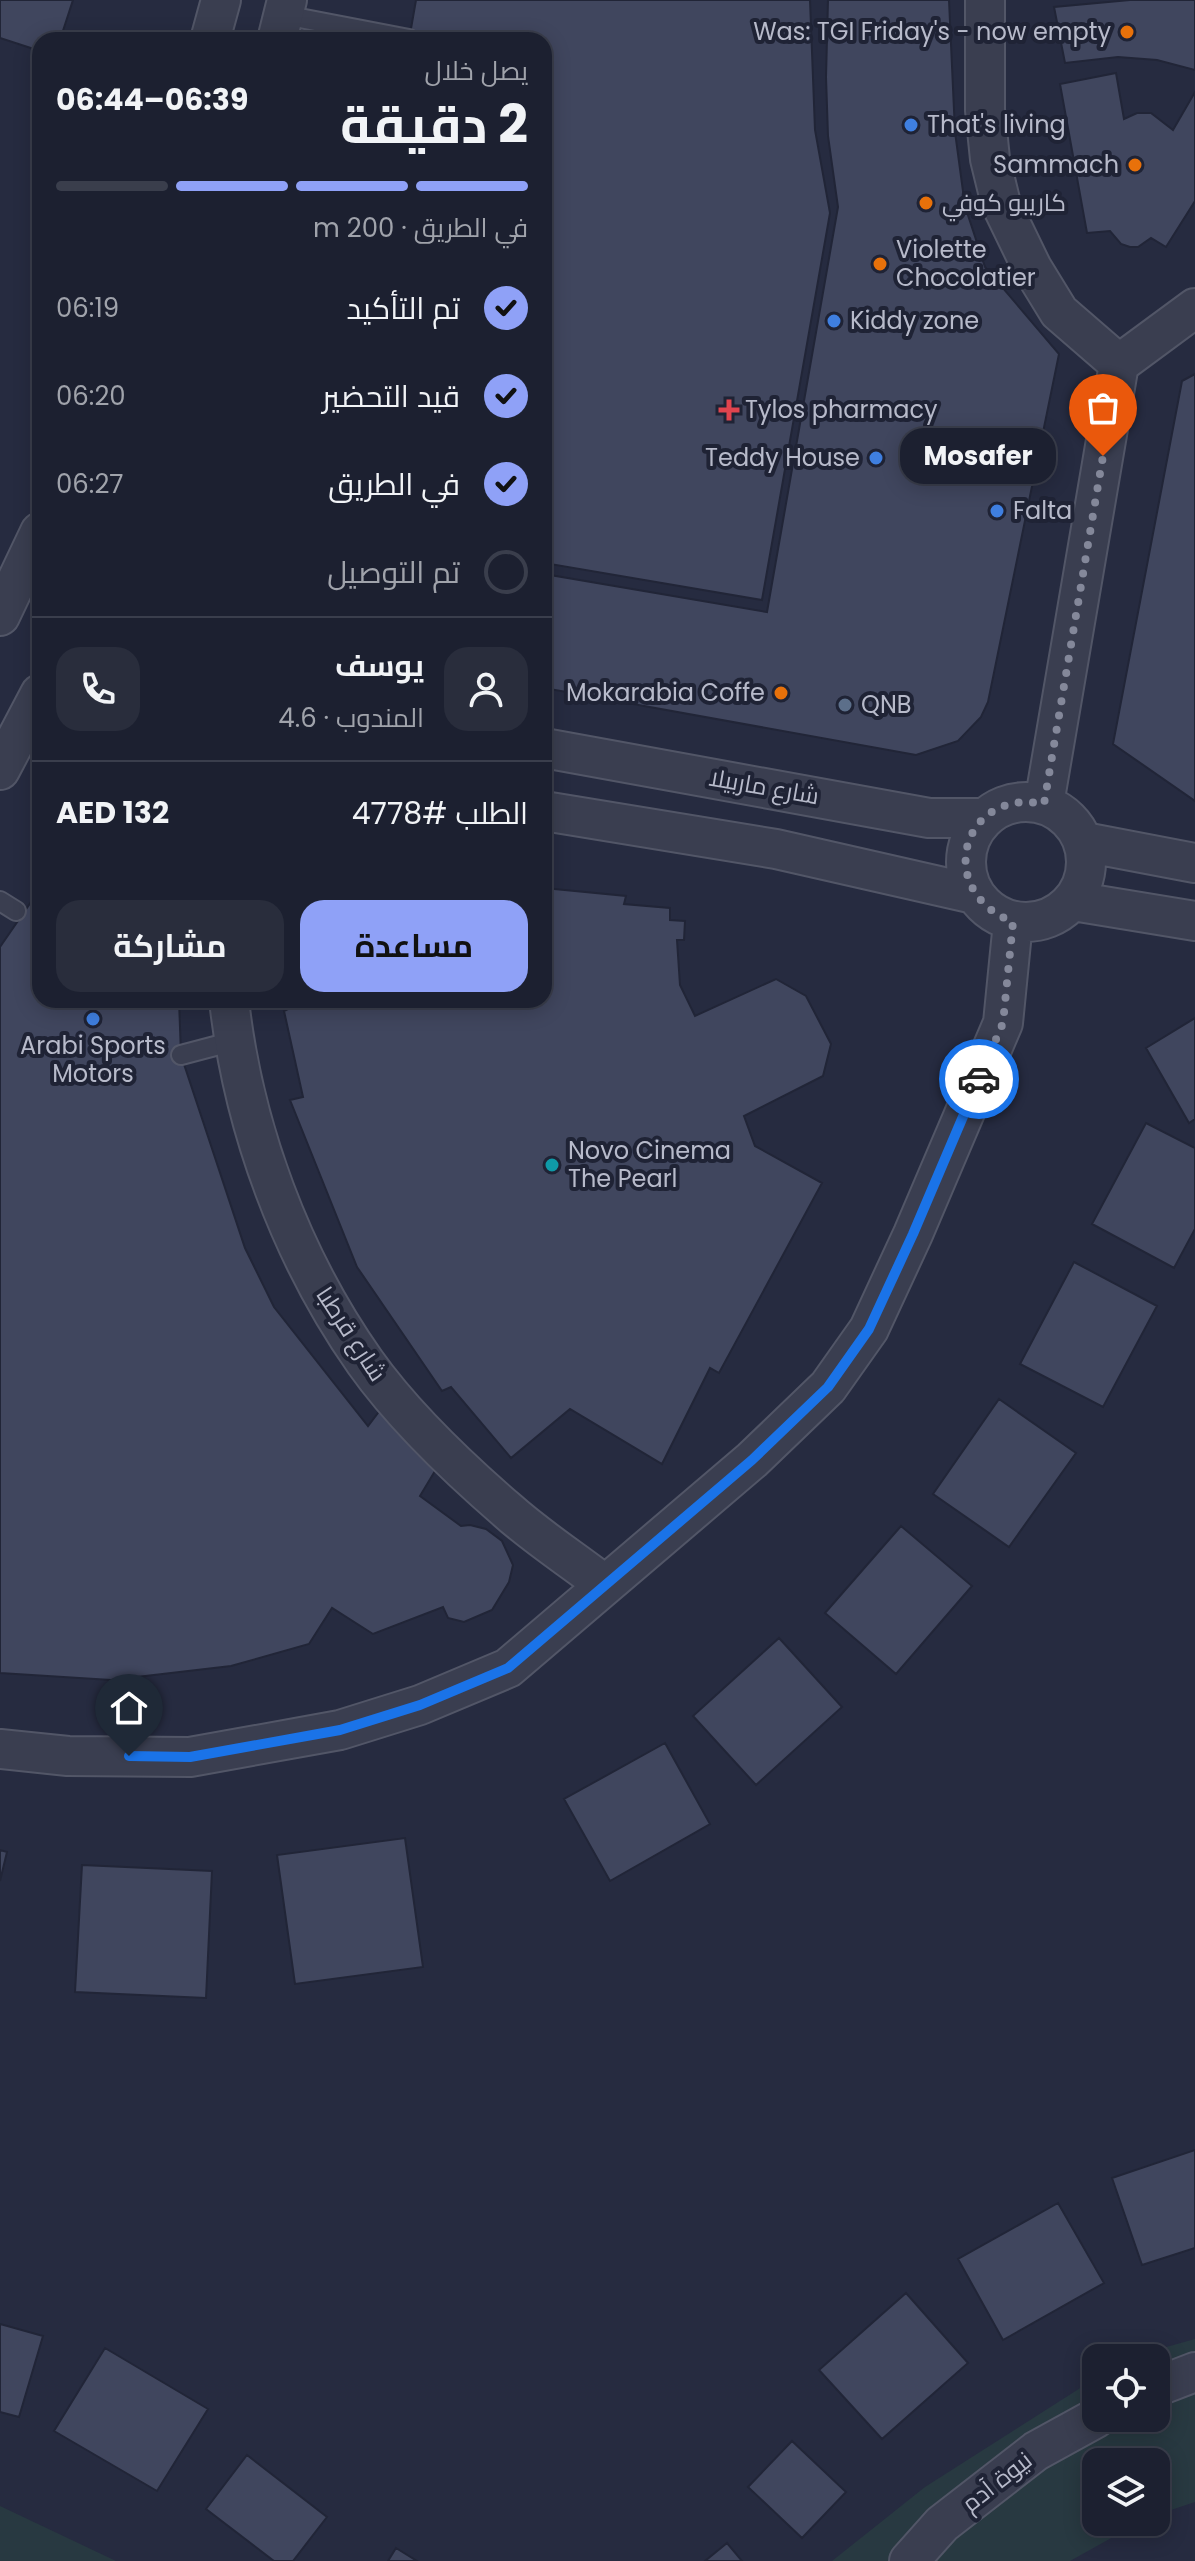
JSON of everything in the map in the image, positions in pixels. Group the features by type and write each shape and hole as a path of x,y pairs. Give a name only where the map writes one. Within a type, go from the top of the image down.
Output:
{"street":[{"path":"212,32 221,0"},
{"path":"985,0 985,110 990,159 1001,204 1032,268 1059,312 1119,364"},
{"path":"1044,804 1119,364 1195,308"},
{"path":"0,616 32,549"},
{"path":"0,770 32,716"},
{"name":"شارع ماربيلا","path":"552,749 929,818 984,818"},
{"path":"776,849 791,792"},
{"path":"1019,801 1044,804 1061,812 1074,825 1084,842 1086,873 1073,901 1060,912 1046,919 1013,922 998,916 974,894 967,879 967,846 984,818 1006,805 1019,801"},
{"path":"552,812 776,849 974,894"},
{"path":"1084,842 1195,863"},
{"path":"1073,901 1195,921"},
{"path":"0,1749 68,1756 190,1757 340,1730 420,1705 508,1668 752,1460 828,1387 869,1329 1003,1023 1013,922"},
{"name":"شارع قرطبا","path":"230,1008 234,1041 254,1129 285,1215 328,1304 366,1363 405,1410 499,1504 605,1585"},
{"path":"1170,2382 1195,2372"},
{"name":"نيوة آدم","path":"909,2561 942,2524 1036,2451 1082,2426"}],"lane":[{"path":"283,18 367,32"},
{"path":"181,1055 234,1041"}],"shaded area":[{"path":"1195,2339 1195,2502 1170,2510 1170,2448 1082,2448 1082,2536 1115,2536 1070,2561 832,2561 925,2487 1082,2387 1082,2432 1170,2432 1170,2346"},
{"path":"0,2506 116,2561 0,2561"}],"building":[{"path":"0,0 73,0 63,32 32,32 32,48 0,38"},
{"path":"416,0 810,0 815,130 830,213 762,600 552,564 552,32 410,32"},
{"path":"828,0 949,0 955,132 965,206 985,267 1059,354 988,702 981,717 958,741 916,755 552,689 552,575 767,612 838,207 828,136"},
{"name":"Was: TGI Friday's - now empty","path":"1130,0 1195,0 1195,70 1157,60 1118,57 1065,63 1054,7"},
{"name":"Sammach","path":"1116,73 1124,119 1137,113 1151,113 1173,130 1195,92 1195,201 1166,247 1151,238 1138,247 1130,247 1121,244 1110,231 1087,233 1060,84"},
{"path":"1195,374 1195,801 1113,744 1182,381"},
{"name":"Novo Cinema The Pearl","path":"552,889 626,896 624,904 670,908 670,920 685,921 684,940 677,940 680,985 695,1016 776,979 806,996 831,1044 823,1076 744,1116 755,1146 822,1183 719,1373 710,1368 662,1464 570,1409 511,1458 451,1387 442,1391 357,1267 290,1100 303,1097 284,1011 290,1008 552,1008"},
{"path":"32,901 32,1008 179,1008 181,1055 245,1248 274,1307 368,1426 381,1409 438,1466 420,1496 461,1526 486,1529 502,1541 513,1565 509,1582 492,1610 464,1622 448,1618 443,1607 373,1634 332,1608 309,1644 231,1666 111,1680 0,1673 0,947"},
{"path":"1195,1018 1195,1119 1189,1123 1146,1048"},
{"path":"1146,1123 1195,1148 1195,1229 1174,1268 1092,1224"},
{"path":"1074,1262 1157,1306 1103,1407 1020,1364"},
{"path":"999,1399 1076,1453 1009,1547 933,1494"},
{"path":"901,1526 972,1586 896,1674 825,1613"},
{"path":"779,1638 842,1707 756,1785 693,1716"},
{"path":"665,1743 710,1824 610,1881 564,1799"},
{"path":"405,1838 423,1967 295,1984 277,1855"},
{"path":"0,1850 7,1852 0,1881"},
{"path":"82,1865 212,1871 206,1998 75,1992"},
{"path":"1195,2150 1195,2248 1142,2265 1112,2178"},
{"path":"1058,2203 1104,2283 1003,2340 958,2259"},
{"path":"906,2293 968,2363 882,2439 819,2370"},
{"path":"0,2324 43,2336 19,2417 0,2412"},
{"path":"105,2348 208,2409 157,2491 54,2431"},
{"path":"792,2441 846,2492 802,2538 748,2487"},
{"path":"247,2455 327,2517 293,2561 274,2561 206,2509"},
{"path":"727,2543 742,2561 705,2561"},
{"path":"396,2548 417,2561 388,2561"}],"way so far":[{"path":"979,1079 1003,1023 1013,922 998,916 974,894 967,879 967,846 984,818 995,810 1019,801 1044,804 1103,456"}],"place":[{"name":"Was: TGI Friday's - now empty","path":"1127,32"},
{"name":"That's living","path":"911,125"},
{"name":"Sammach","path":"1135,165"},
{"name":"كاريبو كوفي","path":"926,203"},
{"name":"Violette Chocolatier","path":"880,264"},
{"name":"Kiddy zone","path":"834,321"},
{"name":"Tylos pharmacy","path":"729,410"},
{"name":"Mosafer","path":"1103,456"},
{"name":"Teddy House","path":"876,458"},
{"name":"Falta","path":"997,511"},
{"name":"Mokarabia Coffe","path":"781,693"},
{"name":"QNB","path":"845,705"},
{"name":"Arabi Sports Motors","path":"93,1019"},
{"name":"Novo Cinema The Pearl","path":"552,1165"}],"route":[{"path":"129,1756 190,1757 340,1730 420,1705 508,1668 752,1460 828,1387 869,1329 979,1079"}]}
